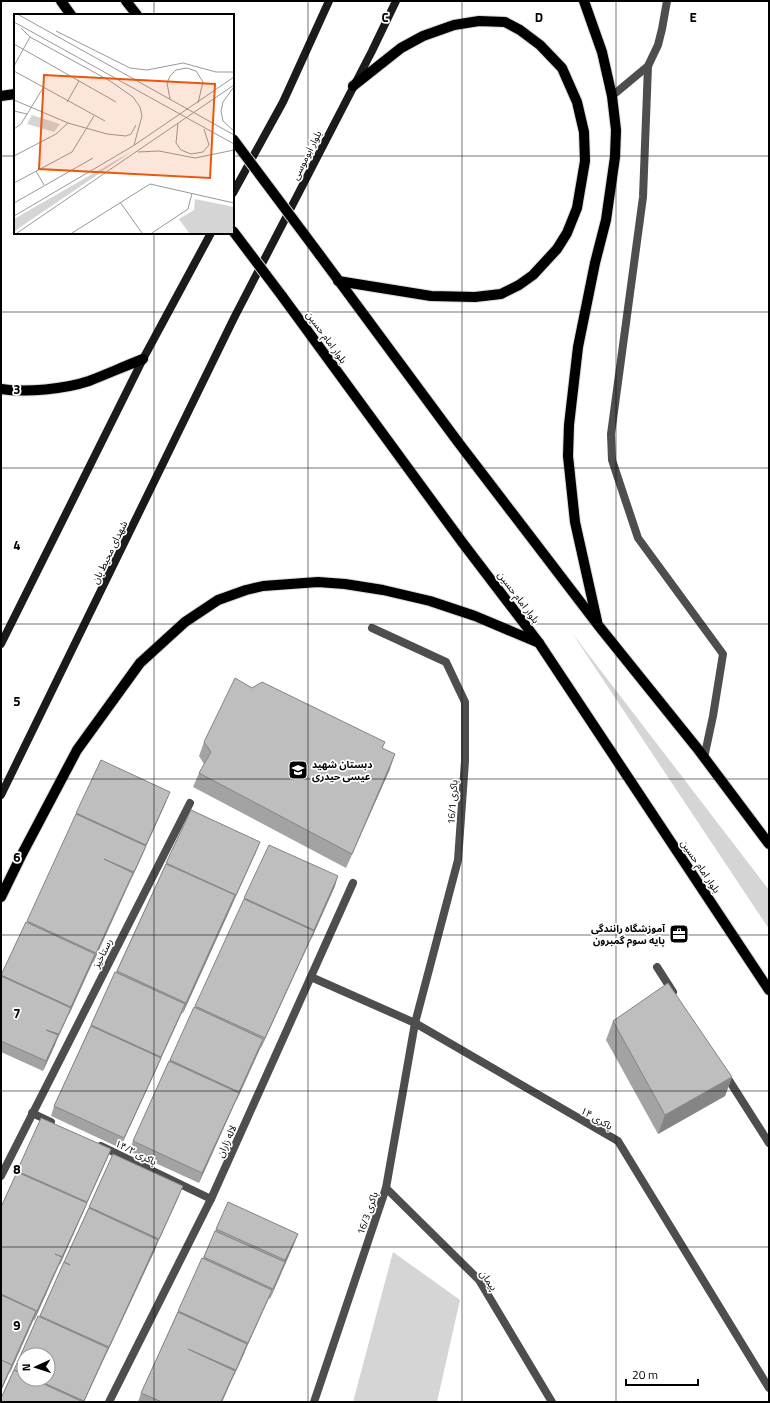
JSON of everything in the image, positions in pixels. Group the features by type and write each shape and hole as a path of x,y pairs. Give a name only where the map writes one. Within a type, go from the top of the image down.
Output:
{"main road":[{"path":"60,1 70,14"},
{"path":"126,1 136,14"},
{"path":"234,191 283,102 329,1"},
{"name":"بلوار ابوموسی","path":"234,318 372,51 396,1"},
{"path":"584,1 602,52 612,96 616,130 615,157 606,220 595,263 578,347 569,425 568,456 575,522 598,625"},
{"path":"338,281 430,296 475,298 501,294 533,276 557,250 567,233 577,208 585,161 584,132 577,102 562,68 540,45 520,30 506,22 479,21 454,25 422,36 401,48 353,86"},
{"path":"1,96 14,94"},
{"path":"234,140 458,442 598,625 697,748 769,844"},
{"name":"بلوار امام حسین","path":"234,232 462,542 539,643 769,990"},
{"path":"1,644 143,359 210,234"},
{"name":"شهدای محیط بان","path":"1,795 234,318"},
{"path":"1,389 14,391 60,387 88,381 143,359"},
{"path":"1,897 77,750 140,663 185,622 218,600 246,590 263,586 318,582 345,584 383,590 430,601 475,616 539,643"}],"street":[{"path":"667,1 658,44 648,66 643,197 611,434 612,460 638,538 723,654 713,716 704,758"},
{"path":"612,96 648,66"},
{"name":"باکری 16/1","path":"372,628 446,662 465,702 465,761 458,860 415,1023"},
{"name":"رستاخیز","path":"1,1176 190,803"},
{"name":"لاله زاران","path":"108,1402 211,1199 353,883"},
{"path":"657,967 678,1000"},
{"name":"باکری ۱۴","path":"311,977 415,1023 618,1141 769,1388"},
{"name":"باکری 16/3","path":"314,1402 386,1188 415,1023"},
{"path":"719,1065 769,1143"},
{"path":"32,1113 60,1127"},
{"name":"باکری ۱۴/۲","path":"96,1144 211,1199"},
{"name":"پیمان","path":"386,1188 479,1280 552,1402"}],"shaded area":[{"path":"572,633 769,890 769,929"},
{"path":"393,1252 460,1300 437,1402 353,1402"}],"building":[{"name":"دبستان شهید عیسی حیدری","path":"235,678 252,688 262,682 385,742 382,748 395,754 352,854 199,773 211,752 204,742"},
{"path":"101,760 170,792 146,845 76,813"},
{"path":"191,810 260,842 236,895 166,863"},
{"path":"76,814 146,846 134,872 104,859 133,873 96,953 27,921"},
{"path":"269,845 338,876 314,930 244,898"},
{"path":"166,864 235,895 186,1003 117,971"},
{"path":"244,899 314,931 265,1038 195,1006"},
{"path":"26,922 95,954 71,1007 1,975"},
{"path":"115,972 185,1004 161,1057 91,1025"},
{"path":"1,976 71,1008 59,1034 46,1030 58,1035 46,1061 1,1041"},
{"path":"668,983 732,1077 665,1115 613,1021"},
{"path":"194,1007 263,1039 239,1092 170,1060"},
{"path":"91,1026 161,1058 124,1138 54,1106"},
{"path":"169,1061 239,1093 202,1173 133,1141"},
{"path":"41,1118 111,1149 87,1202 17,1171"},
{"path":"113,1154 183,1186 159,1239 89,1207"},
{"path":"17,1172 87,1203 37,1311 1,1294 1,1207"},
{"path":"228,1202 298,1234 285,1260 216,1229"},
{"path":"89,1208 158,1240 109,1347 40,1316"},
{"path":"215,1231 285,1262 273,1289 204,1257"},
{"path":"202,1258 272,1290 248,1343 178,1311"},
{"path":"1,1295 36,1311 20,1347 16,1347 16,1356 12,1365 1,1360"},
{"path":"178,1312 247,1344 236,1370 188,1349 235,1371 221,1402 162,1402 141,1393"},
{"path":"38,1316 108,1348 84,1401 53,1387 56,1387 56,1347 24,1347"},
{"path":"1,1360 12,1365 1,1389"},
{"path":"14,1370 16,1371 16,1387 50,1387 83,1402 1,1402 1,1398"}],"place":[{"name":"دبستان شهید عیسی حیدری","path":"298,770"},
{"name":"آموزشگاه رانندگی پایه سوم گمبرون","path":"679,934"}]}
